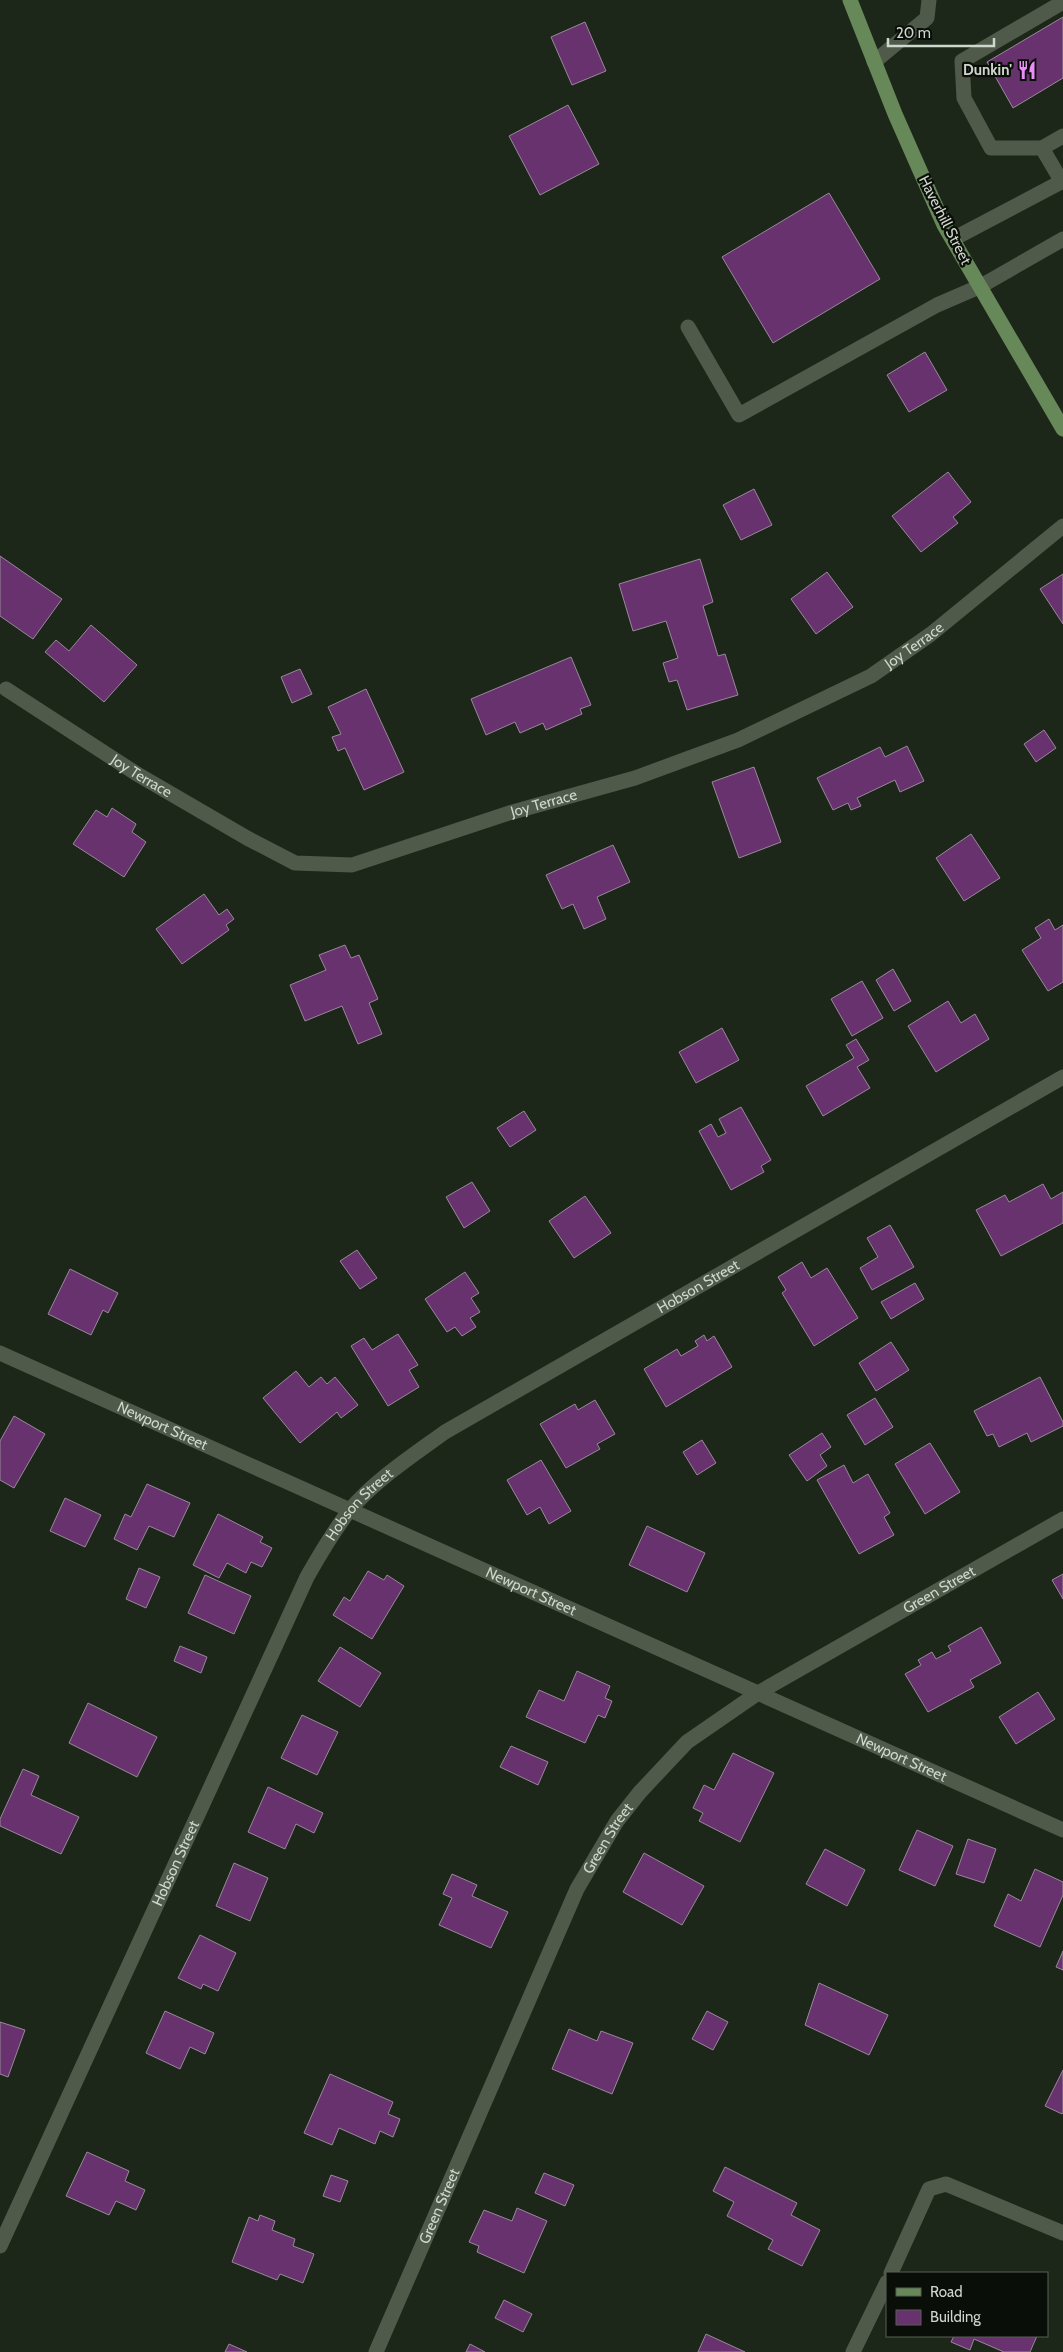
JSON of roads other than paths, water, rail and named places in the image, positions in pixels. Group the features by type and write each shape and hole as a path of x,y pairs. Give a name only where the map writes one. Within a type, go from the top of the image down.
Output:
{"main road":[{"name":"Haverhill Street","path":"850,0 898,123 944,225 1063,429"}],"street":[{"path":"874,62 927,18 929,0"},
{"path":"1063,2 962,61 964,98 991,148 1042,148 1063,136"},
{"path":"953,239 1062,181 1042,148"},
{"path":"688,327 739,415 937,304 981,286 1063,240"},
{"name":"Joy Terrace","path":"6,689 137,774 247,838 295,863 352,865 509,813 635,778 738,740 870,676 931,634 1063,526"},
{"name":"Hobson Street","path":"0,2246 307,1577 350,1510 398,1466 445,1432 1063,1077"},
{"name":"Newport Street","path":"0,1353 1063,1830"},
{"name":"Green Street","path":"376,2352 577,1889 617,1821 662,1766 694,1738 758,1693 1063,1519"},
{"path":"891,2272 929,2189 946,2184 1063,2233"},
{"path":"853,2352 886,2284"}],"place":[{"name":"Dunkin'","path":"1027,70"}]}
